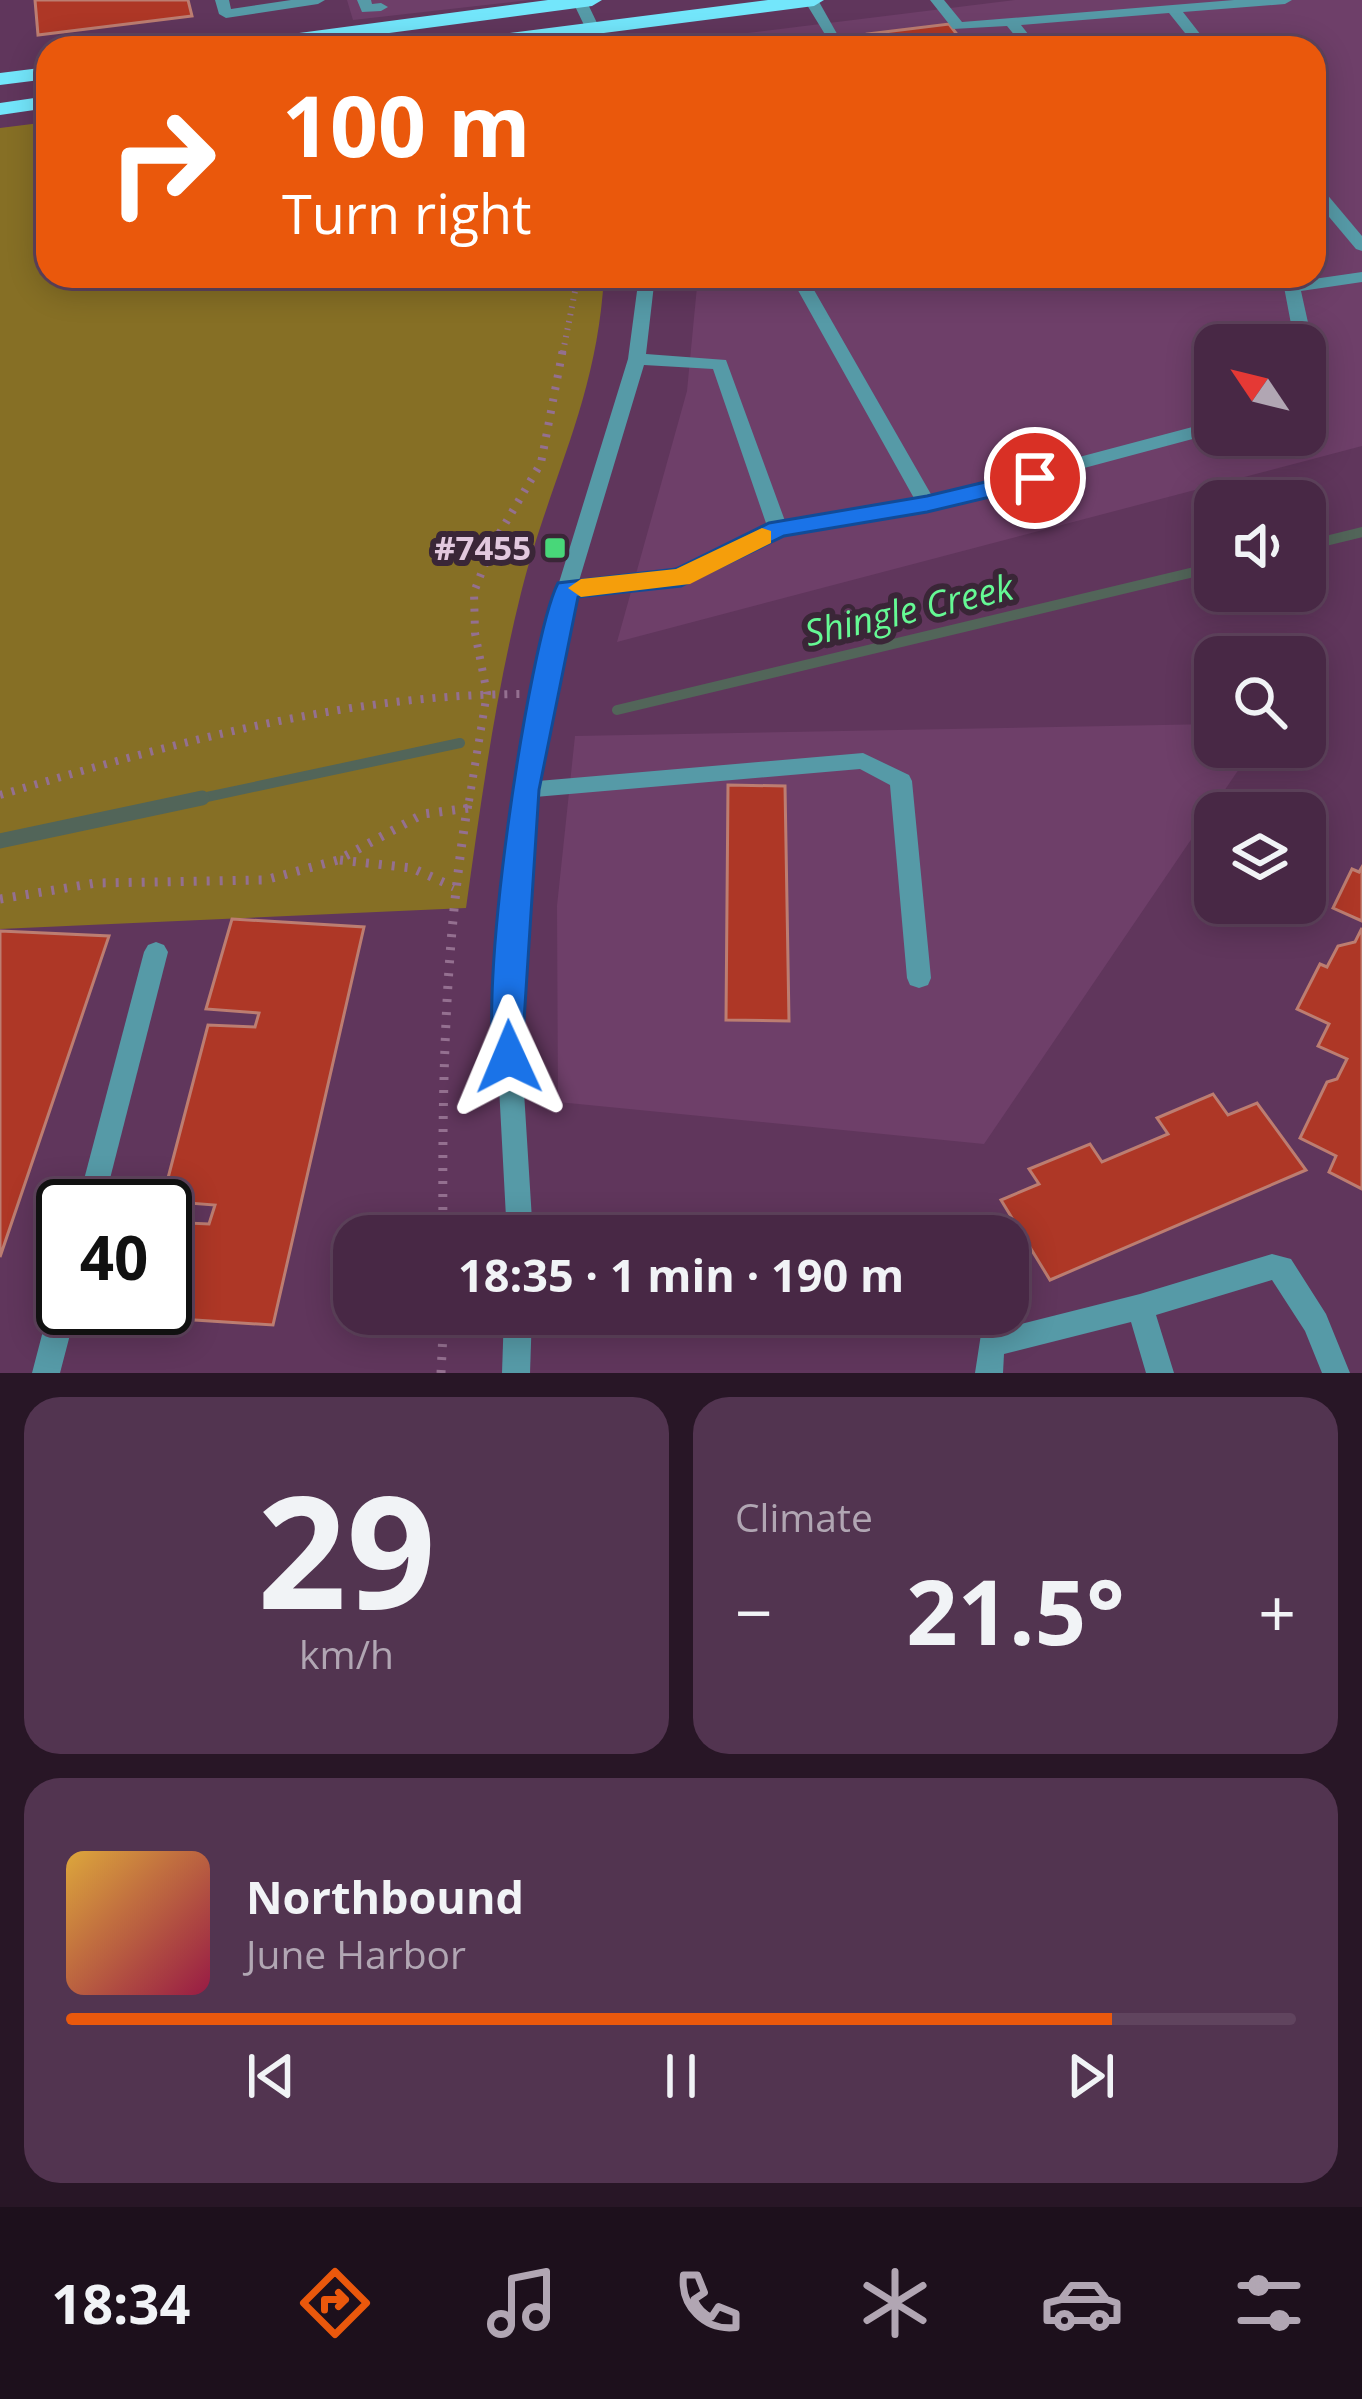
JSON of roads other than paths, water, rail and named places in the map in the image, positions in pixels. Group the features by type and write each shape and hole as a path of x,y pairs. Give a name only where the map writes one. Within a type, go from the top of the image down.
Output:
{"main road":[{"path":"321,36 592,0"},
{"path":"527,36 812,0"},
{"path":"0,79 36,74"},
{"path":"0,109 36,104"}],"street":[{"path":"224,7 318,0"},
{"path":"364,0 367,9 381,7"},
{"path":"812,0 834,36"},
{"path":"937,0 958,26 1285,0"},
{"path":"579,1 597,36"},
{"path":"1173,9 1194,36"},
{"path":"1011,22 1022,36"},
{"path":"1326,203 1362,246"},
{"path":"1326,282 1362,277"},
{"path":"519,1215 507,1012 525,790 567,589 637,359 645,288"},
{"path":"805,288 927,504"},
{"path":"1292,288 1300,324"},
{"path":"637,359 720,364 778,529"},
{"path":"567,589 681,578 778,529 927,504 1194,433"},
{"path":"525,790 862,761 902,781 919,978"},
{"path":"97,1179 156,952"},
{"path":"989,1373 991,1344 1140,1307 1272,1267 1281,1268 1316,1322 1336,1373"},
{"path":"1140,1307 1160,1373"},
{"path":"46,1373 56,1335"},
{"path":"516,1373 517,1335"}],"waterway":[{"name":"Shingle Creek","path":"1326,541 1362,532"},
{"name":"Shingle Creek","path":"617,710 1194,572"},
{"name":"Shingle Creek","path":"188,801 460,743"},
{"name":"Shingle Creek","path":"0,841 202,798"}],"place":[{"name":"#7455","path":"555,548"}]}
